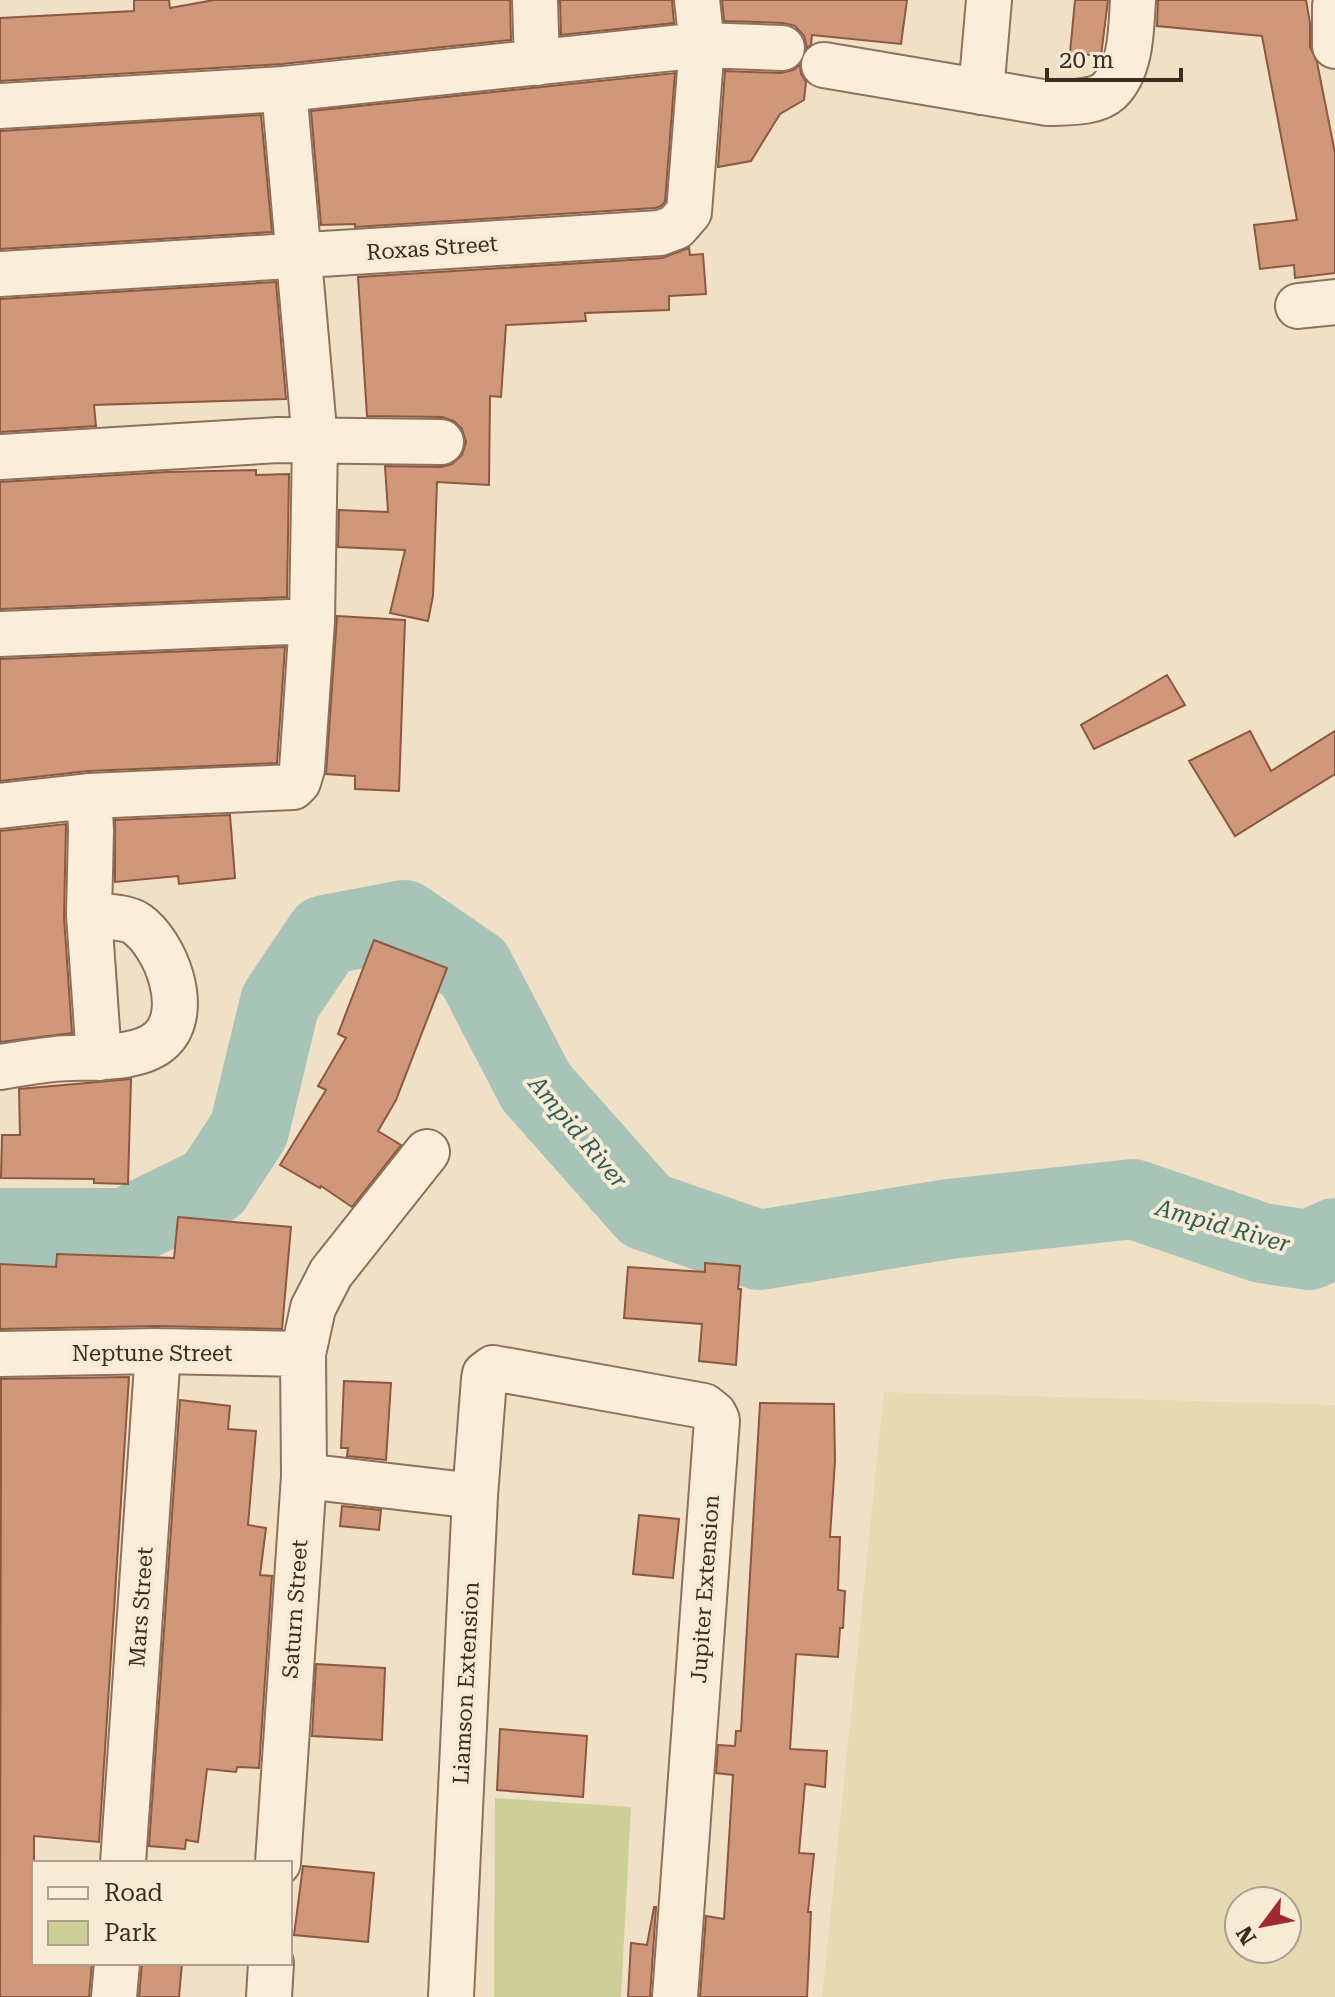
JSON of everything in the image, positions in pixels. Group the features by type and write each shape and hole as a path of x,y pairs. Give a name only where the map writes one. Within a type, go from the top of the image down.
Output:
{"street":[{"path":"535,0 537,63"},
{"name":"Roxas Street","path":"0,274 660,233 676,227 689,212 702,45 697,0"},
{"path":"981,92 989,0"},
{"path":"824,65 1048,103 1084,101 1109,92 1124,67 1133,0"},
{"path":"1335,6 1335,46"},
{"path":"0,106 284,89 702,45 782,48"},
{"path":"0,806 89,796 296,785 302,769 312,621 315,441 284,89"},
{"path":"0,457 262,440 441,442"},
{"path":"0,634 312,621"},
{"path":"89,796 89,915 99,1058"},
{"path":"0,1067 57,1058 133,1054 162,1039 174,1016 172,978 154,940 134,922 89,915"},
{"name":"Saturn Street","path":"278,1861 304,1476 303,1354 313,1308 331,1273 427,1152"},
{"name":"Neptune Street","path":"0,1354 158,1351 303,1354"},
{"name":"Mars Street","path":"123,1861 158,1351"},
{"name":"Jupiter Extension","path":"488,1371 493,1368 704,1406 717,1420 675,1997"},
{"name":"Liamson Extension","path":"451,1997 475,1496 484,1379 488,1371"},
{"path":"304,1476 475,1496"},
{"path":"114,1997 117,1965"},
{"path":"269,1997 271,1965"}],"shaded area":[{"path":"884,1392 1335,1405 1335,1997 822,1997"}],"green space":[{"path":"495,1798 631,1807 621,1997 494,1997"}],"building":[{"path":"134,0 169,0 170,8 214,0 510,0 511,40 282,64 0,81 0,18 134,11"},
{"path":"560,0 672,0 674,23 561,35"},
{"path":"722,0 907,0 901,44 812,35 811,45 807,48 804,36 795,26 724,21"},
{"path":"1075,0 1108,0 1101,56 1070,53"},
{"path":"1158,0 1306,0 1310,47 1317,62 1335,153 1335,273 1295,278 1294,265 1260,269 1254,225 1297,220 1262,36 1157,26"},
{"path":"800,65 806,82 804,100 780,114 751,161 718,167 725,71 781,73"},
{"path":"675,73 665,202 661,206 355,227 355,224 321,225 311,111"},
{"path":"261,115 272,232 0,249 0,131"},
{"path":"689,248 690,255 703,254 706,294 669,296 669,310 585,313 586,321 506,325 501,397 490,396 489,485 437,482 433,596 428,621 390,613 405,550 338,547 339,510 388,512 385,466 441,467 452,464 462,455 466,442 462,429 454,421 442,417 367,416 358,277 662,258"},
{"path":"276,282 286,399 94,405 96,426 0,432 0,299"},
{"path":"256,470 256,475 289,474 287,597 0,609 0,482"},
{"path":"337,616 405,620 399,791 355,789 355,776 326,774"},
{"path":"285,647 277,763 88,771 0,781 0,659"},
{"path":"1167,675 1185,705 1094,749 1081,725"},
{"path":"1250,731 1271,771 1335,731 1335,774 1235,836 1189,761"},
{"path":"230,815 235,878 179,884 178,876 115,882 115,820"},
{"path":"66,824 64,917 72,1033 0,1042 0,831"},
{"path":"374,940 447,968 396,1100 378,1131 401,1145 352,1207 321,1186 280,1165 326,1090 318,1086 346,1038 338,1034"},
{"path":"131,1079 128,1184 94,1183 94,1179 1,1178 2,1135 20,1135 19,1089"},
{"path":"178,1217 291,1227 282,1329 158,1326 0,1329 0,1264 56,1267 57,1254 174,1258"},
{"path":"705,1263 740,1266 736,1365 699,1361 702,1324 624,1318 628,1267 705,1272"},
{"path":"129,1377 99,1842 34,1836 32,1861 32,1965 92,1965 89,1997 0,1997 1,1379"},
{"path":"344,1381 391,1383 386,1460 347,1456 348,1448 341,1448"},
{"path":"180,1400 230,1406 228,1429 256,1431 248,1525 266,1528 260,1575 272,1576 259,1768 237,1767 236,1772 207,1769 198,1842 186,1840 185,1849 149,1846"},
{"path":"760,1403 834,1404 835,1461 830,1537 840,1537 838,1590 845,1591 843,1628 840,1628 838,1657 796,1654 790,1749 827,1751 825,1787 805,1784 799,1853 814,1854 808,1912 811,1912 807,1997 700,1997 706,1916 724,1919 733,1775 716,1773 718,1745 735,1746 736,1731 741,1731"},
{"path":"342,1506 381,1510 379,1530 340,1526"},
{"path":"639,1515 679,1519 673,1578 633,1574"},
{"path":"316,1664 385,1668 382,1740 312,1736"},
{"path":"500,1729 587,1736 583,1797 497,1790"},
{"path":"303,1866 374,1873 368,1942 294,1935"},
{"path":"654,1907 650,1997 628,1997 631,1943 647,1945"},
{"path":"142,1965 182,1965 179,1997 139,1997"}],"waterway":[{"name":"Ampid River","path":"0,1228 125,1228 213,1185 249,1130 280,1002 325,935 404,920 474,968 536,1087 646,1211 759,1250 949,1219 1133,1199 1262,1243 1309,1250 1335,1238"}]}
